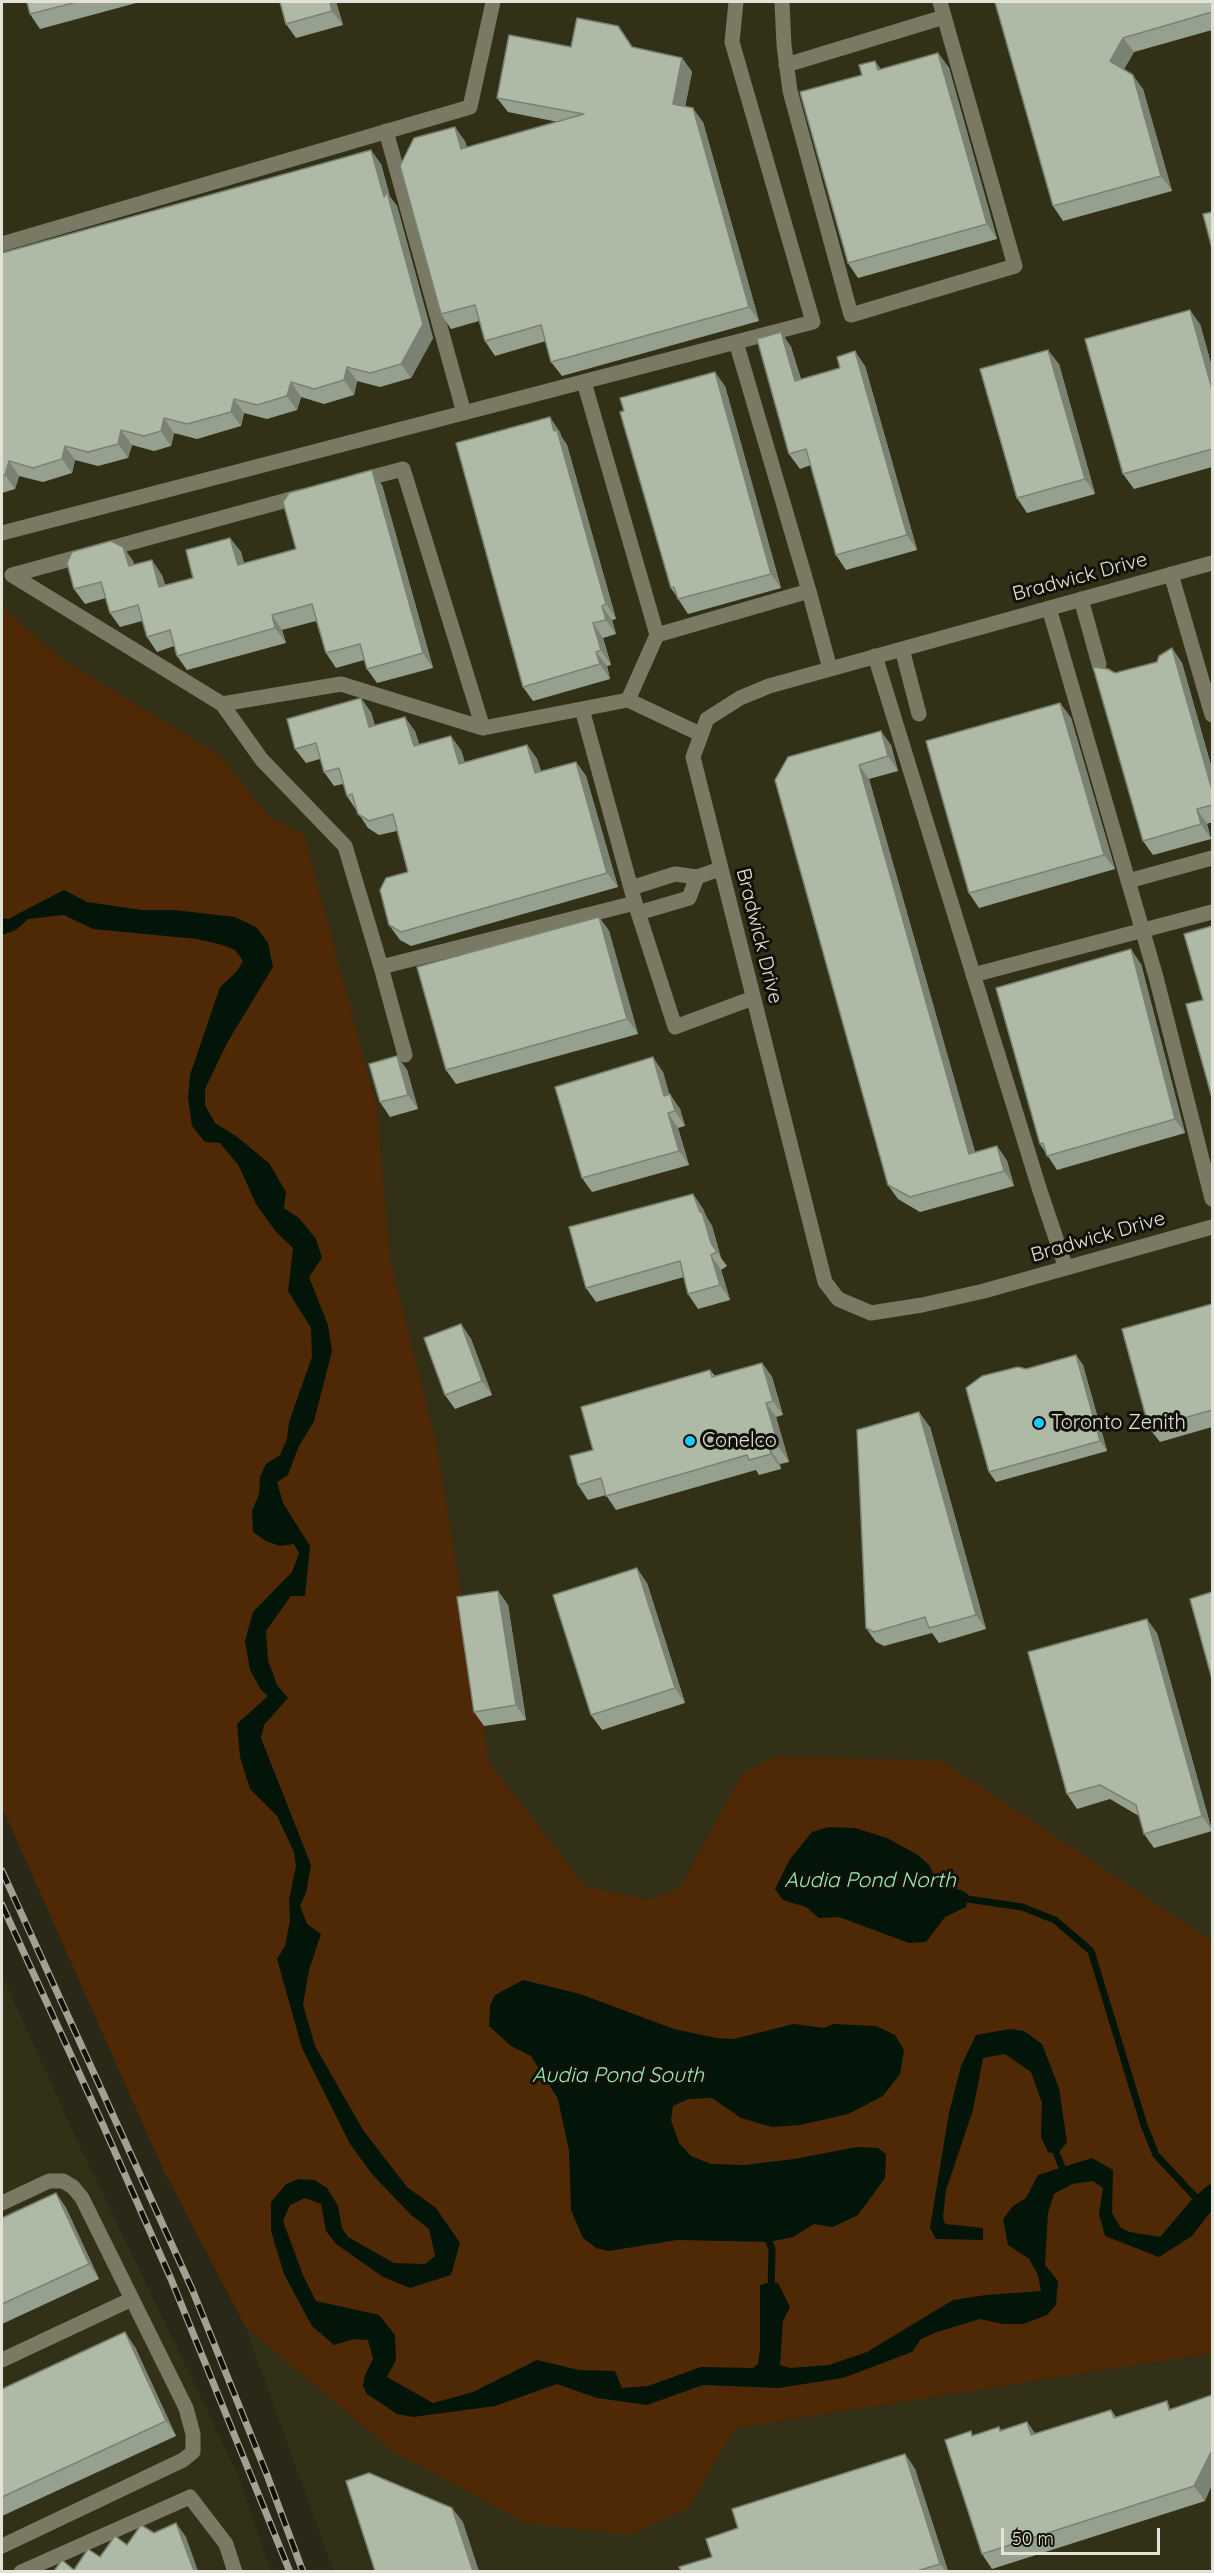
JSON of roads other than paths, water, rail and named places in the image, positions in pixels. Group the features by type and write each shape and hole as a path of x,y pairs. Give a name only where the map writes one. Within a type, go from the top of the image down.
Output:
{"street":[{"path":"2,244 470,107 492,2"},
{"path":"2,533 813,322 732,42 736,2"},
{"path":"782,2 789,91 851,315 1015,266 940,2"},
{"path":"786,65 944,17"},
{"path":"386,131 464,413"},
{"path":"736,342 830,669"},
{"path":"584,382 657,635 628,699"},
{"path":"345,485 403,469 483,728"},
{"path":"322,491 12,574 222,705 262,760 345,846 405,1055"},
{"name":"Bradwick Drive","path":"1212,562 769,686 740,698 707,719 693,757 825,1282 838,1299 871,1313 984,1291 1212,1227"},
{"path":"1171,574 1212,715"},
{"path":"657,635 808,591"},
{"path":"1081,599 1099,664"},
{"path":"1049,608 1143,931 1212,1199"},
{"path":"902,649 919,714"},
{"path":"876,656 973,975 1066,1268"},
{"path":"222,705 341,684 483,728 628,699 700,735"},
{"path":"582,709 635,901 675,1027 753,998"},
{"path":"1128,881 1212,858"},
{"path":"635,901 675,874 697,877 720,869"},
{"path":"381,967 635,901 689,898 697,877"},
{"path":"973,975 1212,912"},
{"path":"2,2203 49,2181 63,2181 73,2187 82,2198 186,2408 193,2434 193,2451 173,2465 2,2546"},
{"path":"2,2360 132,2299"},
{"path":"21,2571 190,2497 226,2544 235,2571"}],"water":[{"path":"64,890 87,902 142,910 174,910 235,917 256,927 268,943 273,967 227,1043 205,1089 205,1105 215,1123 236,1136 269,1163 286,1192 284,1208 299,1218 316,1239 322,1258 309,1277 328,1325 332,1351 314,1421 298,1448 288,1475 277,1482 283,1503 310,1546 305,1596 291,1596 266,1631 268,1660 277,1685 288,1698 264,1725 261,1738 311,1865 306,1893 300,1906 307,1924 321,1934 309,1970 303,2005 315,2046 363,2130 407,2187 436,2208 460,2243 451,2275 410,2288 383,2277 336,2244 326,2231 321,2204 305,2198 290,2205 283,2221 303,2275 316,2301 379,2315 395,2335 396,2360 387,2377 433,2403 473,2392 537,2360 579,2370 615,2371 622,2388 648,2386 701,2367 753,2368 758,2364 760,2350 760,2285 771,2282 778,2283 790,2307 783,2321 780,2365 790,2368 829,2365 867,2352 953,2300 1041,2291 1038,2275 1029,2259 1008,2245 1003,2219 1013,2206 1026,2198 1038,2175 1092,2158 1113,2170 1112,2213 1121,2228 1130,2232 1160,2237 1194,2197 1210,2184 1212,2185 1212,2210 1192,2236 1159,2257 1105,2236 1099,2214 1103,2188 1093,2181 1072,2184 1054,2194 1048,2213 1045,2265 1058,2281 1056,2305 1047,2315 1023,2324 1003,2324 980,2319 937,2332 921,2339 912,2352 843,2378 778,2388 703,2385 647,2405 597,2398 557,2384 495,2406 413,2417 397,2414 367,2394 363,2386 365,2375 373,2359 368,2340 354,2339 334,2345 312,2326 284,2274 271,2231 271,2202 286,2184 299,2179 315,2180 327,2188 338,2206 342,2228 348,2237 394,2263 425,2264 435,2256 429,2229 410,2214 372,2174 350,2144 302,2048 277,1959 285,1946 290,1921 289,1900 296,1866 294,1852 277,1816 250,1789 240,1757 237,1724 268,1696 261,1690 250,1670 245,1641 253,1612 292,1572 299,1553 294,1544 280,1546 266,1541 253,1532 252,1511 259,1494 260,1477 266,1464 280,1455 287,1439 289,1422 312,1357 311,1328 288,1291 293,1248 276,1232 256,1204 239,1166 220,1143 205,1142 192,1126 188,1098 190,1075 220,987 237,971 243,961 235,950 219,944 197,939 93,929 64,915 28,919 16,930 2,935 2,918 8,919"},
{"name":"Audia Pond North","path":"829,1827 855,1828 887,1838 918,1855 930,1866 937,1885 961,1890 968,1894 966,1907 945,1917 926,1942 909,1943 839,1917 819,1918 806,1907 783,1900 775,1889 790,1859 812,1832"},
{"name":"Audia Pond South","path":"523,1980 580,1994 674,2029 716,2038 734,2039 794,2024 824,2028 833,2024 876,2026 895,2035 904,2050 900,2074 883,2096 848,2114 800,2125 772,2127 741,2118 712,2098 688,2099 673,2106 671,2120 679,2143 691,2156 711,2164 744,2165 794,2159 857,2147 878,2148 886,2154 885,2178 858,2215 833,2227 814,2224 793,2237 769,2242 677,2240 609,2251 596,2248 583,2238 571,2210 569,2151 558,2099 531,2056 511,2046 489,2026 490,2005 495,1995"},
{"path":"1010,2029 1024,2031 1042,2044 1059,2088 1067,2142 1057,2155 1048,2152 1041,2137 1042,2103 1031,2072 1005,2054 983,2058 973,2110 946,2190 943,2217 945,2224 983,2228 983,2240 936,2239 930,2228 949,2113 961,2066 976,2035"}],"waterway":[{"path":"968,1899 1022,1907 1055,1920 1091,1951 1144,2125 1156,2155 1201,2203"},
{"path":"1057,2155 1064,2172"},
{"path":"769,2242 772,2249 771,2290"}],"railway":[{"path":"2,1871 192,2289 267,2475 303,2572"},
{"path":"2,1905 171,2279 290,2572"}],"place":[{"name":"Toronto Zenith","path":"1039,1423"},
{"name":"Conelco","path":"690,1441"}]}
